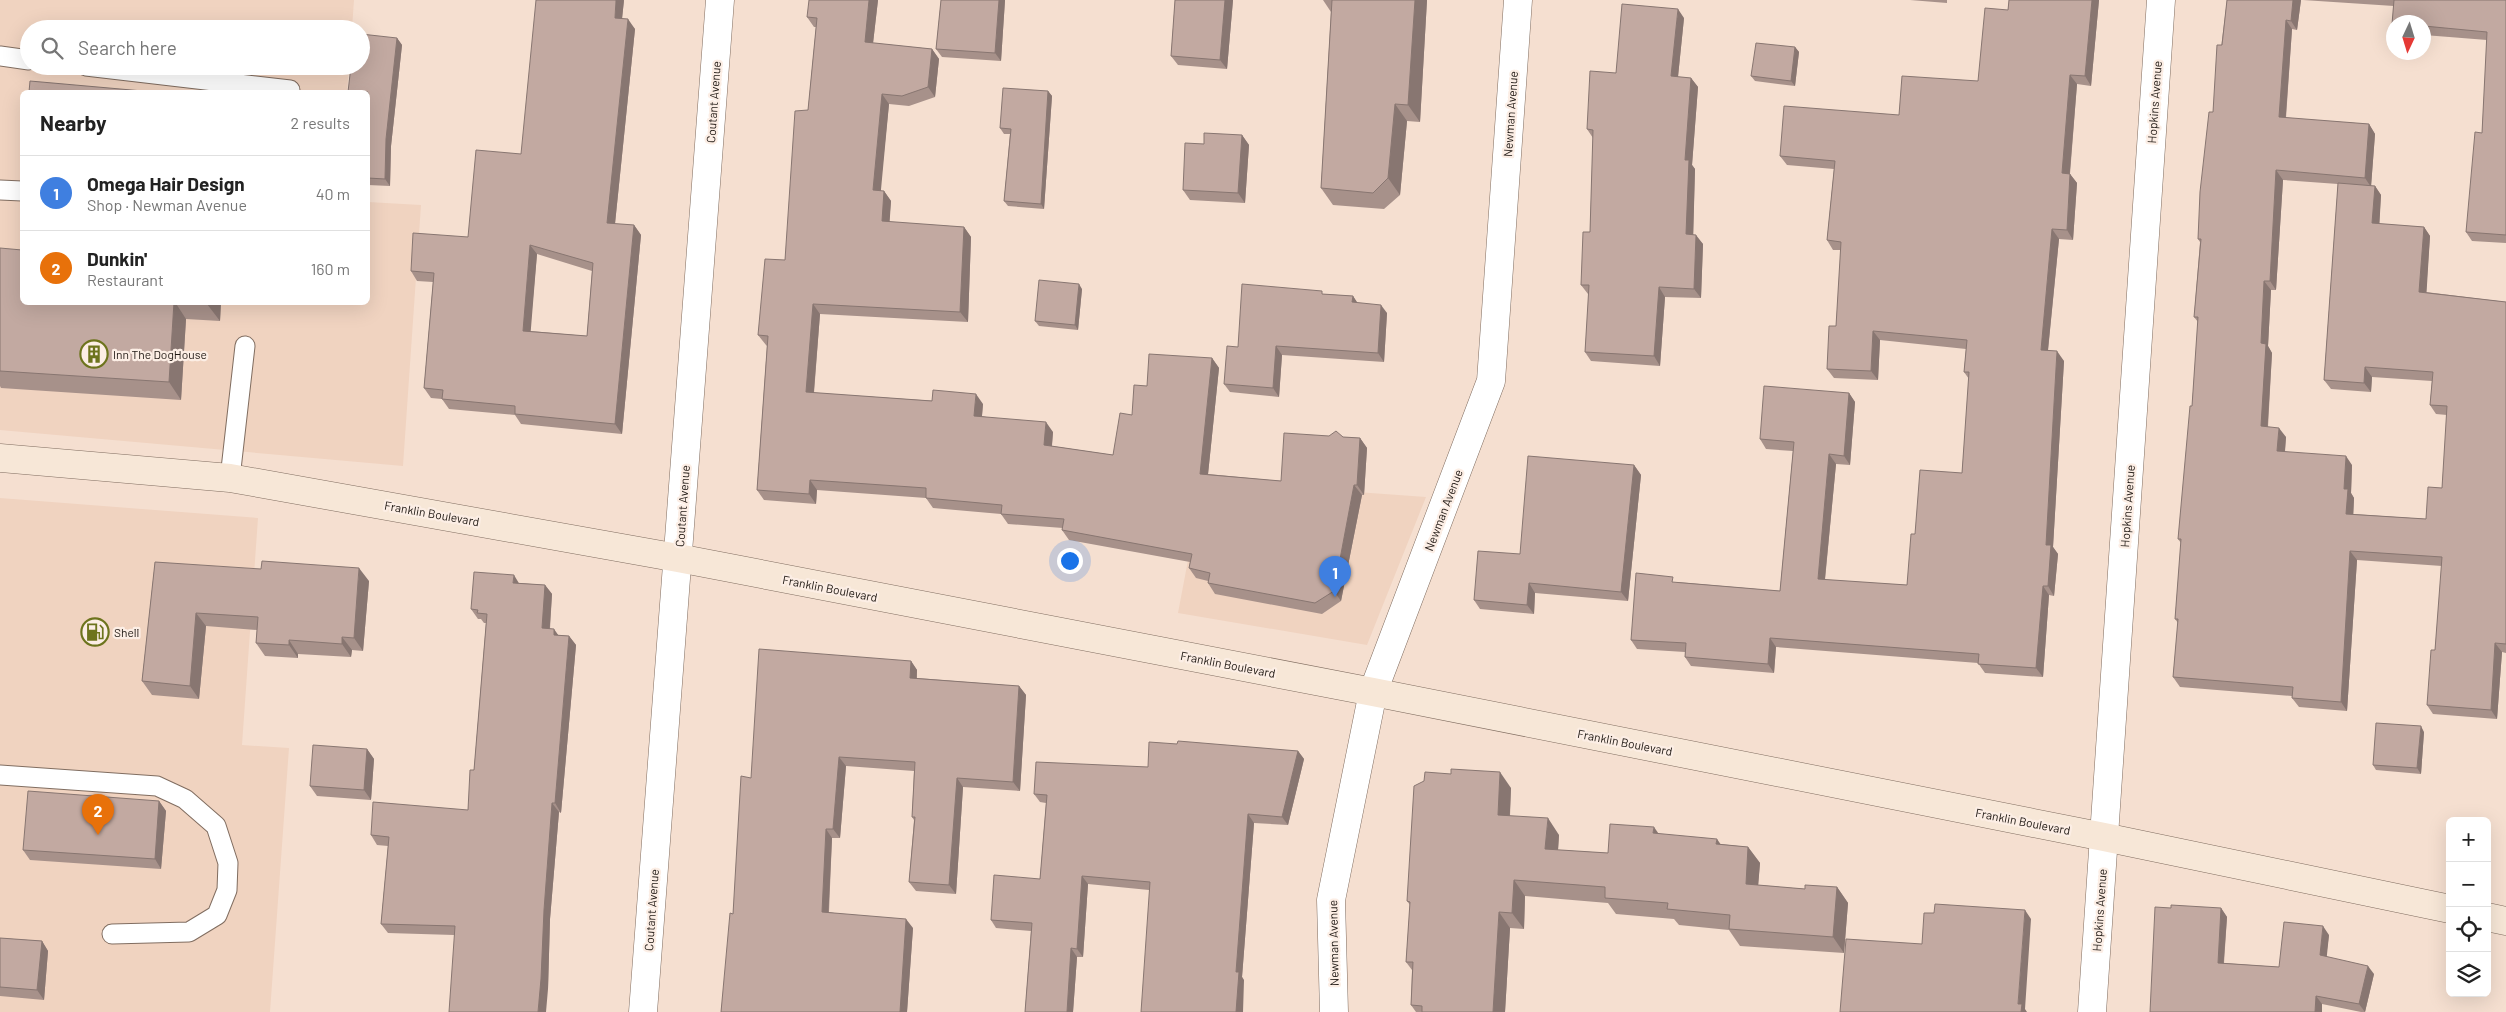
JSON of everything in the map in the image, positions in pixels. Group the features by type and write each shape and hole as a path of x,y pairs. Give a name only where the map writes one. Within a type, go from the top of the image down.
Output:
{"street":[{"name":"Coutant Avenue","path":"643,1012 720,0"},
{"name":"Newman Avenue","path":"1334,1012 1331,900 1374,692 1491,381 1518,0"},
{"name":"Hopkins Avenue","path":"2092,1012 2161,0"},
{"name":"Franklin Boulevard","path":"0,458 230,478 678,558 1374,692 2104,837 2446,908"},
{"path":"2491,918 2506,921"}],"lane":[{"path":"0,56 20,59"},
{"path":"162,75 290,90"},
{"path":"0,190 20,191"},
{"path":"230,478 246,346"},
{"path":"0,775 157,786 185,799 216,826 228,863 227,890 217,914 189,932 112,934"}],"shaded area":[{"path":"0,0 354,0 353,20 20,20 20,75 348,75 347,90 20,90 20,305 370,305 370,202 421,205 403,466 0,430"},
{"path":"1203,481 1426,497 1367,645 1178,613"},
{"path":"0,498 258,518 242,745 289,748 270,1012 0,1012"}],"building":[{"path":"536,0 616,0 615,18 628,19 607,223 634,225 615,424 515,414 515,406 442,399 443,390 424,388 434,273 411,271 413,233 468,237 476,150 521,154","holes":["530,245 593,263 587,336 523,331"]},
{"path":"809,0 869,0 865,42 932,49 928,87 902,96 882,94 873,190 884,191 882,221 964,227 960,312 813,304 806,392 932,401 933,390 976,394 974,416 1046,422 1044,445 1113,455 1120,413 1132,415 1134,385 1147,386 1149,354 1212,358 1200,474 1281,481 1284,433 1329,436 1336,431 1343,437 1360,438 1357,485 1354,485 1334,591 1315,603 1208,583 1210,573 1189,568 1192,554 1062,530 1064,519 1001,514 1002,505 926,498 926,488 810,480 809,494 757,490 768,336 758,335 765,259 785,260 795,111 808,110 817,18 807,17"},
{"path":"941,0 999,0 995,53 936,49"},
{"path":"1175,0 1225,0 1220,60 1171,56"},
{"path":"1332,0 1415,0 1408,105 1395,104 1388,178 1373,193 1321,188"},
{"path":"2009,0 2092,0 2085,76 2070,75 2062,173 2070,174 2067,230 2052,229 2041,350 2057,351 2046,545 2051,545 2048,586 2043,586 2036,668 1978,664 1979,654 1770,638 1768,664 1685,657 1686,643 1631,640 1636,573 1673,577 1672,582 1780,591 1794,442 1760,439 1764,386 1849,393 1844,456 1829,454 1818,579 1907,585 1911,534 1915,534 1920,470 1962,473 1969,372 1964,372 1967,340 1873,331 1871,371 1827,369 1829,326 1836,326 1841,242 1827,240 1835,161 1780,156 1784,106 1899,115 1902,76 1978,81 1985,8 2008,10"},
{"path":"2227,0 2293,0 2291,21 2286,20 2279,117 2369,124 2365,178 2276,170 2270,281 2264,281 2261,343 2266,344 2261,426 2279,428 2277,451 2346,456 2344,489 2348,489 2346,514 2426,519 2428,487 2442,488 2447,406 2430,405 2433,372 2365,367 2364,383 2324,380 2338,183 2375,186 2372,223 2424,227 2419,292 2506,302 2506,644 2495,643 2491,710 2427,705 2431,650 2435,650 2442,557 2350,551 2341,702 2292,698 2293,687 2173,677 2178,619 2175,619 2181,539 2178,539 2190,406 2192,406 2198,317 2194,317 2201,239 2198,239 2200,192 2209,112 2213,112 2217,45 2222,45"},
{"path":"2394,0 2506,0 2506,235 2466,232 2475,132 2482,133 2487,32 2431,27 2431,15 2393,15"},
{"path":"1622,4 1678,9 1671,76 1691,78 1685,160 1689,160 1686,234 1696,235 1694,289 1659,287 1654,356 1585,352 1589,285 1581,285 1583,232 1590,232 1593,130 1587,129 1590,71 1616,73"},
{"path":"370,35 397,38 386,139 385,179 370,178 370,90 348,90 350,75 370,75"},
{"path":"1756,43 1795,47 1791,81 1751,76"},
{"path":"30,81 131,90 29,90"},
{"path":"1003,88 1048,91 1041,204 1004,201 1011,129 1000,128"},
{"path":"1204,133 1242,135 1238,193 1183,190 1185,143 1204,144"},
{"name":"Inn The DogHouse","path":"0,248 20,250 20,305 174,305 169,382 0,371"},
{"path":"1039,280 1079,284 1075,325 1035,321"},
{"path":"1242,284 1322,291 1322,294 1353,296 1352,302 1381,305 1378,353 1276,346 1273,388 1224,384 1227,346 1238,347"},
{"path":"1528,456 1634,465 1621,592 1529,583 1527,605 1474,600 1478,551 1520,554"},
{"path":"262,561 359,568 354,638 342,637 342,644 289,640 289,645 256,643 258,617 196,613 190,686 142,681 155,562 261,569"},
{"path":"474,572 514,575 513,583 545,585 542,628 554,629 554,635 569,636 555,803 552,803 538,1012 449,1012 455,926 381,924 389,837 371,835 373,802 468,810 470,770 474,770 487,614 477,613 478,610 471,609"},
{"path":"759,649 911,661 910,678 1019,686 1013,782 957,778 949,885 909,882 915,817 912,817 915,762 839,757 833,829 826,829 822,912 906,919 900,1012 721,1012 730,913 733,914 741,776 751,778"},
{"path":"2376,723 2421,726 2417,768 2373,765"},
{"path":"1178,741 1298,751 1282,817 1248,814 1236,972 1239,972 1236,1012 1141,1012 1150,882 1082,876 1077,949 1071,948 1067,1012 1025,1012 1032,923 991,920 994,875 1040,879 1047,795 1034,794 1036,762 1148,767 1149,742 1177,744"},
{"path":"313,745 367,749 364,790 310,786"},
{"path":"1451,769 1500,772 1498,815 1548,818 1545,849 1608,853 1610,824 1654,827 1653,833 1717,839 1716,844 1748,847 1746,884 1805,889 1805,885 1837,887 1833,937 1729,929 1730,915 1667,909 1668,903 1605,898 1605,887 1514,880 1512,913 1499,912 1493,1012 1422,1012 1422,1006 1411,1005 1413,962 1406,962 1410,902 1407,901 1414,786 1424,781 1425,772 1451,774"},
{"path":"28,791 159,801 155,859 23,850"},
{"path":"1935,904 2025,910 2018,1004 2022,1004 2021,1012 1840,1012 1846,939 1922,944 1924,913 1934,913"},
{"path":"2171,905 2221,908 2218,963 2279,967 2284,922 2323,926 2320,955 2368,966 2359,1004 2316,996 2315,1012 2150,1012 2155,907 2171,908"},
{"path":"0,938 42,941 37,990 0,987"}],"place":[{"name":"Inn The DogHouse","path":"94,354"},
{"name":"Omega Hair Design","path":"1335,597"},
{"name":"Shell","path":"95,632"},
{"name":"Dunkin'","path":"98,835"}]}
